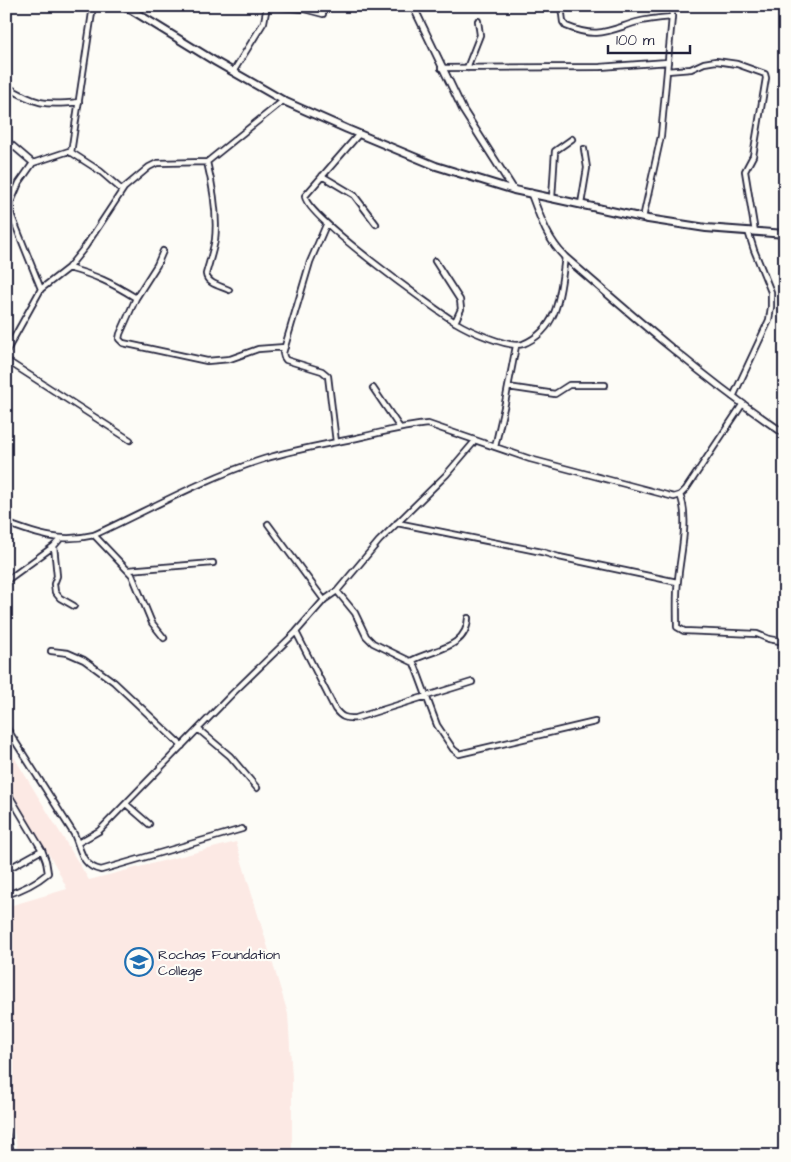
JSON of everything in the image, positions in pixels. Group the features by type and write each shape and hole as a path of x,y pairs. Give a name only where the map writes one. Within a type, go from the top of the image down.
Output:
{"main road":[{"path":"125,6 232,72 284,100 436,166 514,190 643,218 706,228 785,234"}],"street":[{"path":"71,153 93,6"},
{"path":"232,72 264,22 267,6 304,9 323,14"},
{"path":"413,6 462,110 514,190"},
{"path":"561,6 563,22 566,26 587,34 599,34 638,22 672,16"},
{"path":"643,218 661,136 672,6"},
{"path":"467,68 480,35 478,21"},
{"path":"667,71 690,69 716,60 737,64 765,74 766,78 754,156 745,172 754,250 772,292 772,307 769,320 733,398"},
{"path":"441,68 600,67 668,62"},
{"path":"6,86 26,99 42,104 59,105 79,102"},
{"path":"6,352 41,289 68,268 85,247 122,190 149,166 157,163 207,162 284,100"},
{"path":"359,134 305,196 305,199 326,225 347,239 382,270 455,322 484,337 516,346 530,340 549,326 555,314 565,257"},
{"path":"552,198 555,151 572,139"},
{"path":"6,140 33,163"},
{"path":"581,204 587,168 584,149"},
{"path":"41,289 11,214 11,202 18,183 33,163 68,151 100,171 122,190"},
{"path":"207,162 212,180 216,219 215,241 206,278 229,290"},
{"path":"322,176 354,195 376,224"},
{"path":"531,193 544,229 555,247 565,257 640,323 733,398 785,434"},
{"path":"326,225 310,262 285,347 284,357 286,360 322,371 328,376 336,442"},
{"path":"163,251 158,265 136,298 120,334 119,339 123,343 207,361 230,359 258,349 285,347"},
{"path":"435,261 460,300 461,309 455,322"},
{"path":"68,268 92,274 136,298"},
{"path":"494,448 516,346"},
{"path":"6,360 48,389 90,413 130,440"},
{"path":"508,387 555,394 569,385 604,385"},
{"path":"373,388 400,428"},
{"path":"6,523 46,536 60,539 79,539 94,535 186,490 264,459 313,446 428,424 530,459 674,497 680,495 742,405"},
{"path":"78,843 99,831 296,632 324,600 337,591 379,540 446,475 475,441"},
{"path":"680,495 683,502 683,521 677,582 677,626 682,631 757,634 769,639 785,642"},
{"path":"397,523 542,552 677,582"},
{"path":"268,524 324,600"},
{"path":"94,535 128,570 138,587 152,623 164,638"},
{"path":"6,581 54,546 60,539"},
{"path":"54,546 57,576 54,584 55,592 60,598 74,606"},
{"path":"128,570 213,563"},
{"path":"337,591 355,613 366,636 372,643 396,656 411,661 415,666 438,725 453,749 459,754 595,722"},
{"path":"411,661 460,640 467,629 468,618"},
{"path":"296,632 335,708 340,716 346,719 356,718 472,682"},
{"path":"51,651 68,653 84,660 114,682 182,746"},
{"path":"6,727 78,843 79,852 87,864 94,869 101,870 242,829"},
{"path":"198,729 230,756 257,788"},
{"path":"6,790 42,850 48,873 39,881 22,890 6,895"},
{"path":"126,804 149,824"},
{"path":"6,870 42,850"},
{"path":"6,1132 12,1156"}],"shaded area":[{"name":"Rochas Foundation College","path":"6,744 89,880 236,842 288,1014 292,1078 292,1156 19,1156 6,1094 6,907 67,889 58,870 6,782"}],"place":[{"name":"Rochas Foundation College","path":"139,962"}]}
